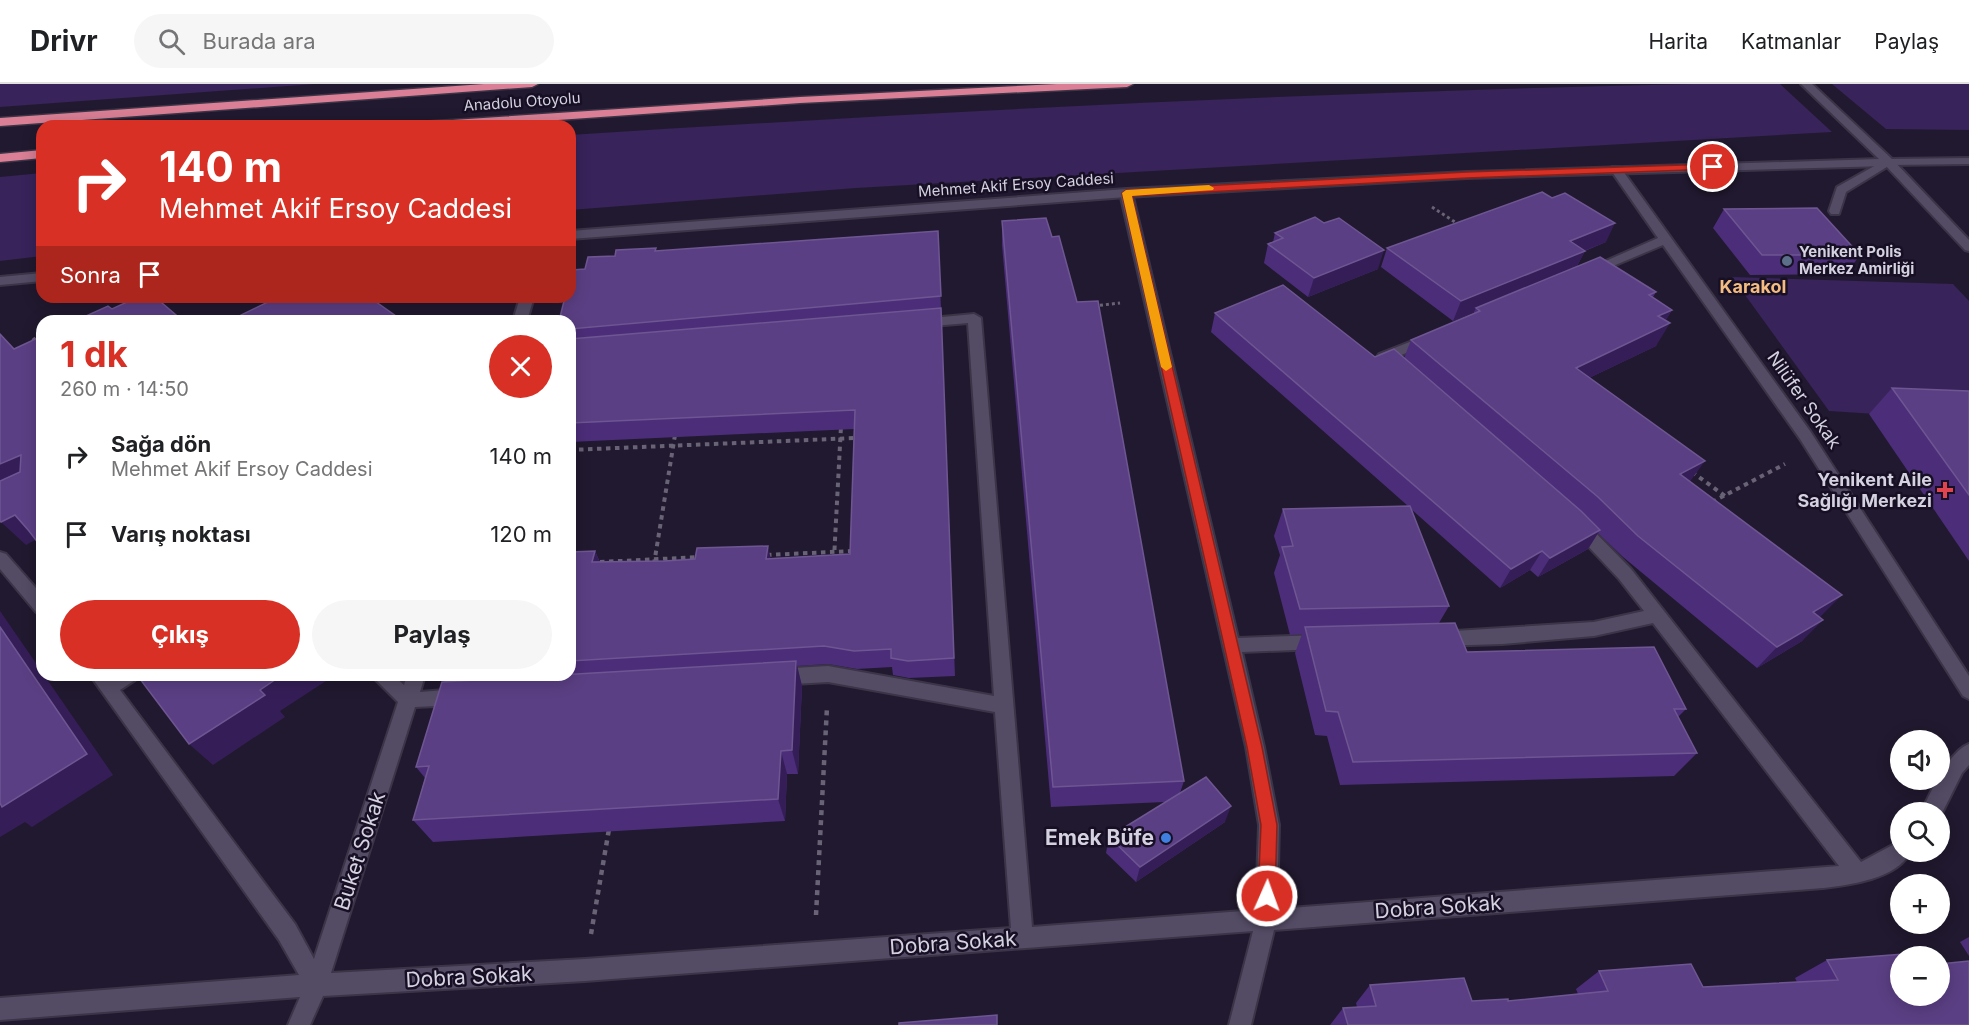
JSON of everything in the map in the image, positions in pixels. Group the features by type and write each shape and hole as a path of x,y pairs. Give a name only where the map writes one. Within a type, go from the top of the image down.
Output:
{"highway":[{"name":"Anadolu Otoyolu","path":"0,122 532,84"},
{"name":"Anadolu Otoyolu","path":"509,120 800,100 1127,84"},
{"path":"0,158 36,155"}],"street":[{"path":"1806,84 1840,113 1969,247"},
{"path":"1835,211 1841,190 1889,162"},
{"name":"Mehmet Akif Ersoy Caddesi","path":"576,235 1126,193 1390,179 1616,169 1969,162"},
{"name":"Nilüfer Sokak","path":"1616,169 1815,449 1969,691"},
{"path":"1126,193 1255,747 1269,825 1266,920 1240,1025"},
{"path":"1573,278 1666,239"},
{"path":"0,281 36,278"},
{"path":"904,324 974,318 1022,938"},
{"path":"1402,372 1384,357 1449,330"},
{"path":"1569,516 1625,574 1858,874"},
{"path":"0,558 36,600"},
{"path":"1421,639 1502,637 1594,629 1656,615"},
{"path":"1231,645 1339,642"},
{"path":"760,678 828,674 1004,706"},
{"path":"104,681 287,932 316,984"},
{"path":"387,681 409,700 482,695"},
{"name":"Buket Sokak","path":"299,1025 316,984 414,681"},
{"path":"1937,802 1956,767 1969,752"},
{"name":"Dobra Sokak","path":"0,1009 316,984 585,970 1796,881 1858,874 1890,859"}],"path":[{"path":"1390,179 1465,229"},
{"path":"1086,306 1151,300"},
{"path":"33,338 36,341"},
{"path":"652,571 675,434"},
{"path":"576,450 864,437"},
{"path":"1704,507 1815,449"},
{"path":"1687,468 1725,496"},
{"path":"756,555 857,551"},
{"path":"591,562 711,557"},
{"path":"585,970 610,822"}],"shaded area":[{"path":"0,84 315,84 0,107"},
{"path":"1780,84 1832,132 856,188 576,210 576,135 1131,104 1551,88"},
{"path":"1832,84 1969,84 1969,130 1886,129"},
{"path":"36,174 36,257 0,261 0,177"},
{"path":"1732,277 1953,284 1969,301 1969,420 1829,411"}],"building":[{"path":"1542,192 1552,198 1565,193 1615,223 1570,241 1585,251 1461,301 1387,248"},
{"path":"1817,208 1860,255 1762,255 1724,209"},
{"path":"1315,217 1324,223 1339,218 1384,250 1314,278 1268,244 1283,238 1275,233"},
{"path":"1046,218 1052,237 1059,236 1077,302 1098,301 1184,781 1053,787 1002,221"},
{"path":"938,231 941,296 576,328 576,315 560,315 564,303 576,303 576,270 585,269 588,257 615,256 616,250 656,248 655,251"},
{"path":"1600,257 1656,292 1649,295 1672,310 1658,316 1670,323 1576,368 1705,461 1680,474 1842,595 1813,612 1823,620 1777,647 1638,536 1598,497 1411,340 1480,311 1476,308"},
{"path":"1283,285 1375,357 1394,349 1600,530 1550,558 1542,551 1511,569 1215,313"},
{"path":"125,303 162,303 176,315 88,315 108,306 112,309"},
{"path":"266,303 378,303 394,315 241,315"},
{"path":"941,308 954,658 908,661 891,658 891,649 854,651 824,646 576,661 576,552 595,551 592,562 695,559 697,548 768,546 766,559 850,554 855,410 576,423 576,338"},
{"path":"0,334 14,349 36,339 36,540 15,515 0,521 0,481 20,472 21,455 0,464"},
{"path":"1892,388 1969,391 1969,495"},
{"path":"1410,506 1449,606 1300,609 1282,547 1293,546 1283,509"},
{"path":"1455,623 1467,652 1654,647 1686,709 1674,709 1697,753 1353,762 1338,712 1326,711 1305,627"},
{"path":"0,627 87,754 2,807 0,803"},
{"path":"796,661 792,750 781,751 778,799 413,820 429,766 416,767 442,682 576,681 576,674"},
{"path":"142,681 273,681 260,690 265,695 189,744"},
{"name":"Emek Büfe","path":"1206,777 1231,806 1140,867 1109,837"},
{"path":"1890,955 1890,1006 1950,1006 1950,963 1969,961 1969,1025 1348,1025 1343,1008 1376,1006 1370,985 1464,978 1472,1001 1508,999 1508,1001 1608,991 1599,971 1691,964 1703,987 1838,980 1827,960"},
{"path":"997,1015 997,1025 899,1025 899,1023"}],"slow traffic":[{"path":"1166,367 1126,193 1209,188"}],"place":[{"name":"Yenikent Polis Merkez Amirliği","path":"1787,261"},
{"name":"Yenikent Aile Sağlığı Merkezi","path":"1945,490"},
{"name":"Emek Büfe","path":"1166,838"}],"district":[{"name":"Karakol","path":"1753,287"}],"route":[{"path":"1267,896 1269,825 1255,747 1126,193 1467,175 1713,167"}]}
